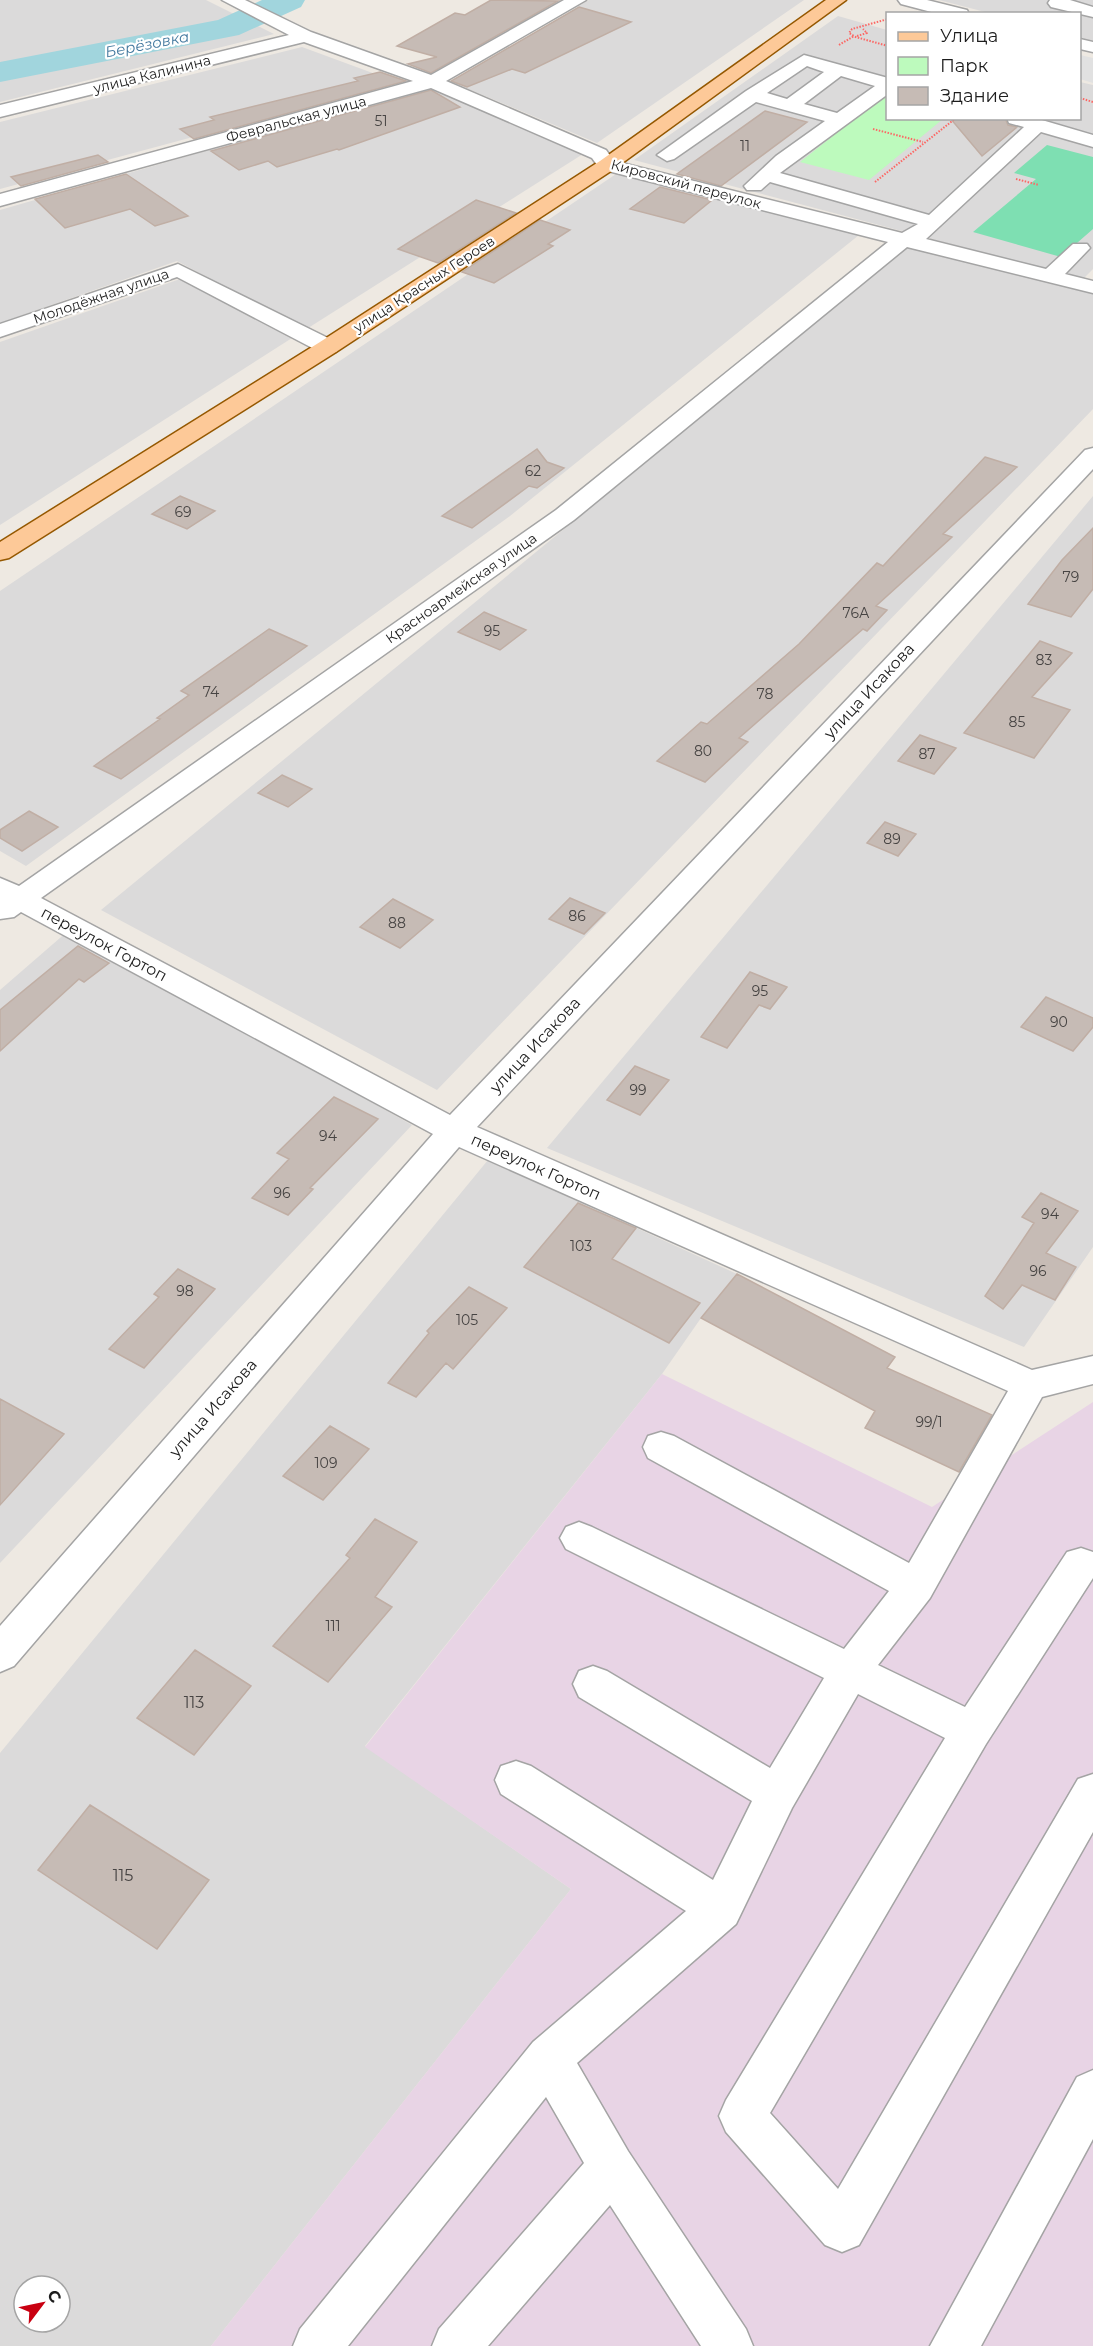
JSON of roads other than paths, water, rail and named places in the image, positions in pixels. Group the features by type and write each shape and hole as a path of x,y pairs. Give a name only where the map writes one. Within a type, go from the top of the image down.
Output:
{"main road":[{"name":"улица Красных Героев","path":"0,553 328,347 607,165 623,151 837,0"}],"street":[{"name":"Кировский переулок","path":"231,0 305,36 432,82 599,154 607,165 1093,287"},
{"name":"Февральская улица","path":"0,200 432,82 577,0"},
{"path":"907,0 939,3 957,12"},
{"path":"1061,0 1057,3 1093,12"},
{"name":"улица Калинина","path":"0,111 305,36"},
{"path":"667,155 804,60 886,84"},
{"path":"790,106 838,70"},
{"path":"740,200 765,175 838,119 886,86"},
{"path":"753,95 838,119"},
{"path":"1021,120 1093,141"},
{"name":"Красноармейская улица","path":"6,899 565,515 904,239 918,235 1038,125"},
{"path":"765,175 933,222"},
{"path":"1050,276 1080,248"},
{"name":"Молодёжная улица","path":"0,331 178,270 328,347"},
{"name":"улица Исакова","path":"0,1654 454,1131 1093,455"},
{"name":"переулок Гортоп","path":"6,899 454,1131 1030,1385"},
{"path":"317,2346 549,2058 721,1909 777,1794 850,1671 916,1586 1030,1385 1093,1370"},
{"path":"661,1447 916,1586"},
{"path":"579,1538 972,1731"},
{"path":"1082,1564 972,1731 742,2116 842,2228 1093,1793"},
{"path":"594,1684 777,1794"},
{"path":"516,1780 721,1909"},
{"path":"549,2058 612,2167 729,2346"},
{"path":"954,2346 1093,2093"},
{"path":"456,2346 612,2167"}],"waterway":[{"name":"Берёзовка","path":"0,72 227,28 289,0"}]}
